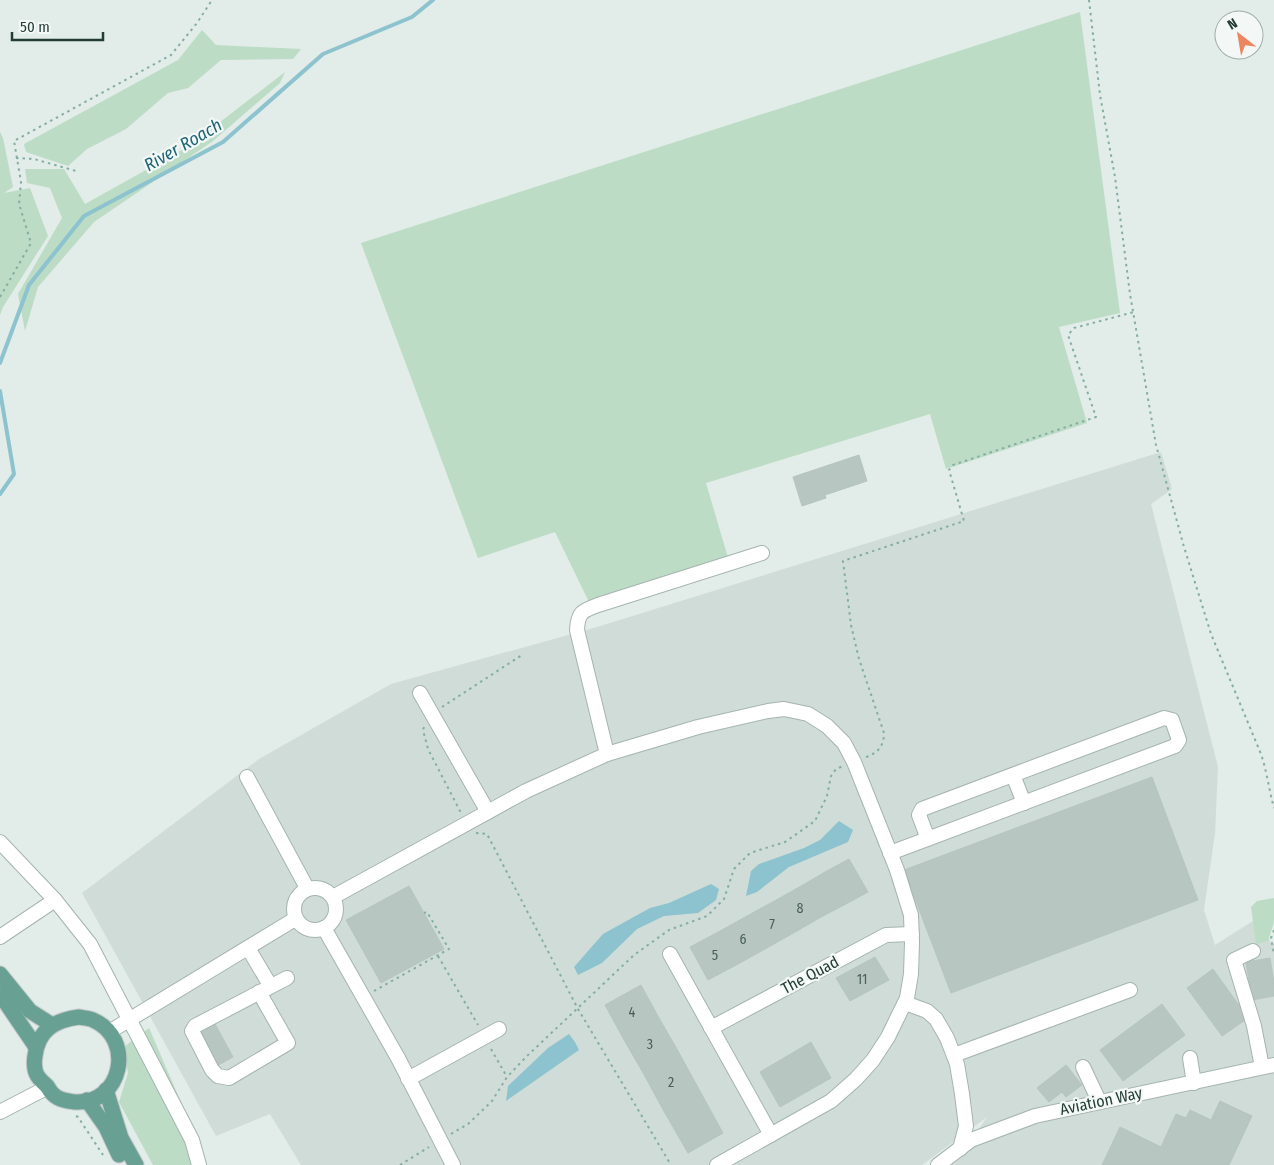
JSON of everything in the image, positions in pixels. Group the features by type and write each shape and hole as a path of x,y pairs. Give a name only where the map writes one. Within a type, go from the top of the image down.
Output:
{"main road":[{"path":"0,974 30,1011 52,1025"},
{"path":"0,994 36,1047"},
{"path":"78,1017 92,1020 105,1027 114,1038 119,1051 119,1066 115,1079 106,1090 94,1098 81,1102 67,1101 54,1096 37,1074 34,1061 36,1047 42,1035 52,1025 64,1019 78,1017"},
{"path":"106,1090 122,1138 136,1165"},
{"path":"87,1100 106,1127 124,1165"}],"street":[{"path":"607,754 577,630 577,619 582,611 762,553"},
{"path":"420,693 488,812"},
{"path":"333,897 526,791 607,754 698,727 768,711 784,709 808,714 827,726 844,743 854,762 890,853 911,915 911,974 907,998 888,1037 873,1060 856,1079 830,1101 717,1165"},
{"path":"890,853 928,839 1024,803 1175,746 1180,740 1172,720 1164,718 922,810 919,815 928,839"},
{"path":"1013,775 1024,803"},
{"path":"247,777 307,888"},
{"path":"0,842 55,900 90,944 192,1140 199,1165"},
{"path":"307,888 322,888 333,897 336,910 335,917 324,928 312,930 305,928 295,919 293,905 296,898 307,888"},
{"path":"0,937 55,900"},
{"path":"109,1032 295,919"},
{"path":"324,928 408,1079 453,1165"},
{"name":"The Quad","path":"711,1028 886,935 912,934"},
{"path":"248,948 265,988 288,1043 229,1078 218,1076 212,1070 192,1031 195,1026 265,988 286,978"},
{"path":"1252,951 1234,960 1268,1066"},
{"path":"670,954 771,1135"},
{"path":"954,1055 1130,990"},
{"path":"904,1003 927,1011 936,1019 954,1055 961,1087 966,1126 960,1149"},
{"path":"408,1079 499,1028"},
{"path":"1190,1058 1194,1083"},
{"name":"Aviation Way","path":"938,1165 971,1140 1035,1116 1268,1066"},
{"path":"1083,1067 1100,1101"},
{"path":"0,1112 48,1087"}],"path":[{"path":"0,297 31,243 19,204 21,182 14,141 171,55 197,23 212,0"},
{"path":"1089,0 1100,95 1115,177 1134,312 1156,445 1184,547 1211,634 1261,754 1274,808"},
{"path":"16,158 34,159 76,171"},
{"path":"400,1165 468,1124 492,1101 507,1077 527,1056 634,955 669,930 707,916 724,899 734,869 750,853 785,842 815,821 827,796 831,776 836,769 878,751 884,739 884,733 859,659 851,625 843,561 964,521 949,470 953,465 1096,417 1068,335 1074,328 1134,312"},
{"path":"363,998 449,949 427,912 424,914"},
{"path":"1274,930 1271,938 1274,954"},
{"path":"438,955 507,1077"},
{"path":"578,1009 671,1165"},
{"path":"70,1113 78,1116 104,1157"}],"shaded area":[{"path":"1161,452 1172,489 1151,504 1218,767 1215,833 1204,910 1215,945 1256,919 1272,944 1274,944 1274,1165 938,1165 971,1141 987,1117 922,1165 301,1165 270,1114 216,1136 82,893 259,759 391,684 597,627"}],"green space":[{"path":"1080,12 1120,313 1059,327 1087,423 946,469 930,414 706,483 729,561 589,602 555,532 478,558 361,243"},
{"path":"202,30 216,45 301,49 293,59 221,60 188,88 168,93 126,129 87,149 68,166 26,152 24,144 178,60"},
{"path":"285,72 280,83 213,141 94,222 38,287 25,331 18,294 62,218 50,188 27,183 25,169 64,169 85,204 189,146"},
{"path":"0,132 3,138 13,187 4,193 30,188 48,236 3,307 0,315"},
{"path":"1274,898 1274,922 1268,941 1256,944 1251,907 1257,901"},
{"path":"149,1028 193,1130 193,1165 153,1165 119,1102 128,1073 124,1047"}],"water":[{"path":"839,821 853,830 848,842 789,867 757,892 746,896 751,871 759,864 804,848 820,840"},
{"path":"711,884 719,889 716,900 698,913 664,916 637,929 602,963 578,975 574,967 603,934 650,908 669,903"},
{"path":"569,1034 579,1050 506,1101 508,1086 548,1048"}],"building":[{"path":"859,455 867,481 825,495 826,498 802,506 793,477"},
{"path":"1152,777 1198,900 951,993 904,870"},
{"path":"849,859 868,892 844,905 825,872"},
{"path":"825,872 844,905 821,917 803,885"},
{"path":"803,885 821,917 797,931 778,899"},
{"path":"409,886 444,949 381,983 346,920"},
{"path":"778,899 797,931 765,949 747,916"},
{"path":"747,916 765,949 740,963 722,930"},
{"path":"722,930 740,963 708,980 690,947"},
{"path":"875,957 889,980 850,1001 836,978"},
{"path":"1270,958 1274,996 1252,1000 1246,962"},
{"path":"1213,969 1248,1018 1222,1036 1187,988"},
{"path":"641,985 659,1018 623,1038 605,1005"},
{"path":"1162,1004 1185,1035 1123,1081 1100,1050"},
{"path":"659,1018 678,1051 642,1071 623,1038"},
{"path":"214,1022 233,1057 215,1067 196,1032"},
{"path":"811,1042 831,1078 780,1107 760,1072"},
{"path":"678,1051 701,1093 665,1113 642,1071"},
{"path":"1066,1065 1082,1085 1066,1097 1062,1092 1049,1102 1037,1088"},
{"path":"701,1093 723,1133 688,1153 665,1113"},
{"path":"1220,1101 1252,1116 1229,1165 1102,1165 1120,1127 1161,1147 1176,1114 1186,1118 1190,1110 1211,1120"}],"waterway":[{"name":"River Roach","path":"0,363 29,285 84,216 223,142 323,54 412,17 433,0"},
{"name":"River Roach","path":"0,391 14,474 0,494"}]}
